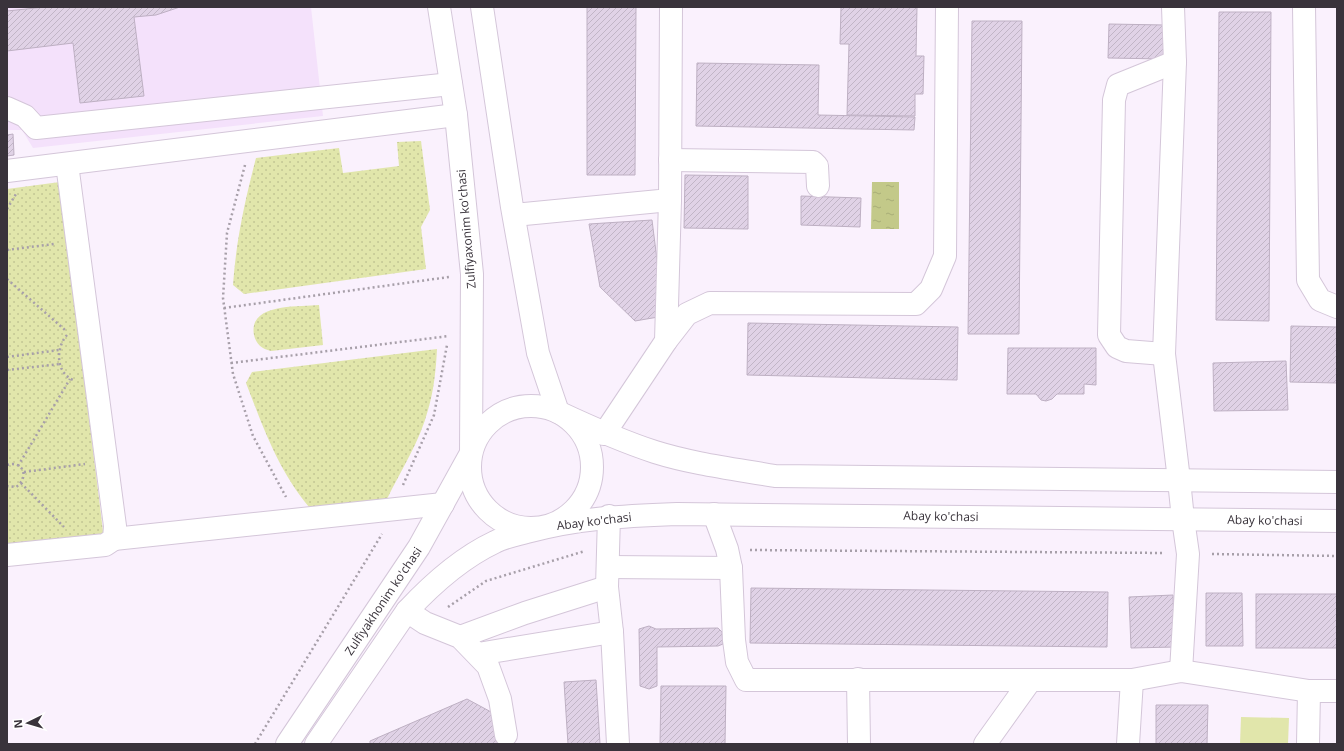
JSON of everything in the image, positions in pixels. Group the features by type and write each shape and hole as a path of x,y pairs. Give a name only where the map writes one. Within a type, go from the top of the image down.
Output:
{"main road":[{"name":"Zulfiyaxonim ko'chasi","path":"439,7 456,115 472,274 472,453"},
{"path":"316,744 407,611 428,589 467,557 496,541 546,527 566,518 581,504 590,484 592,463 587,442 576,425 558,412 538,353 514,215 482,7"},
{"path":"666,341 670,200 671,7"},
{"path":"604,434 666,341 687,314 710,302 916,304 931,289 945,256 947,7"},
{"path":"1173,7 1175,62 1164,354 1188,554 1181,671"},
{"path":"1304,7 1308,280 1320,300 1337,307"},
{"path":"1164,354 1126,351 1117,347 1109,335 1114,100 1118,85 1175,62"},
{"path":"7,108 25,116 36,128 451,84"},
{"path":"7,171 456,115"},
{"path":"670,160 813,162 817,166 818,186"},
{"path":"68,164 115,526 114,539"},
{"path":"514,215 670,200"},
{"path":"546,527 525,528 505,523 488,511 476,494 470,474 472,453 482,431 490,422 505,412 522,406 541,406 558,412 604,434 656,452 707,464 775,476 1337,482"},
{"name":"Zulfiyakhonim ko'chasi","path":"287,744 419,547 472,453"},
{"path":"7,555 105,545 114,539 443,504"},
{"path":"714,514 727,549 731,568 734,640 737,662 746,680 1132,680 1181,671 1309,691 1337,691"},
{"name":"Abay ko'chasi","path":"546,527 609,516 714,514 1337,520"},
{"path":"609,516 608,577 618,744"},
{"path":"460,637 525,613 608,577 731,568"},
{"path":"407,611 425,623 460,637 488,666 500,699 506,735"},
{"path":"478,654 612,632"},
{"path":"858,679 859,744"},
{"path":"1128,744 1132,680"},
{"path":"985,744 1030,681"},
{"path":"1308,744 1309,691"}],"path":[{"path":"252,140 227,233 223,298 232,374 253,436 298,519"},
{"path":"7,250 78,241"},
{"path":"224,308 472,274"},
{"path":"7,279 68,333"},
{"path":"231,363 472,334"},
{"path":"255,744 388,523 434,415 447,345"},
{"path":"7,357 59,350"},
{"path":"7,370 60,364"},
{"path":"18,466 70,379"},
{"path":"24,472 93,463"},
{"path":"7,465 14,464 24,472 24,478 21,483 16,487 8,487 7,491"},
{"path":"21,483 84,547"},
{"path":"1188,554 1337,556"}],"shaded area":[{"path":"7,7 311,7 323,116 33,148 22,130 7,130"},
{"path":"421,141 430,210 421,227 426,269 244,294 233,285 236,252 248,189 256,158 339,148 343,173 399,166 397,142"},
{"path":"60,182 104,539 7,549 7,189"},
{"path":"319,305 323,345 271,351 262,347 256,341 254,335 254,325 259,317 266,312 288,307"},
{"path":"437,349 433,387 425,422 387,499 309,507 288,478 265,432 246,383 252,372"},
{"path":"1241,717 1289,718 1288,744 1240,744"}],"water":[{"path":"872,182 899,182 899,229 871,229"}],"building":[{"path":"45,7 180,7 156,15 134,17 144,96 80,103 73,43 7,51 7,11"},
{"path":"587,7 636,7 635,175 587,175"},
{"path":"841,7 917,7 916,56 924,56 923,94 915,94 915,116 847,115 849,44 840,44"},
{"path":"1219,12 1271,12 1269,321 1216,320"},
{"path":"972,21 1022,21 1019,334 968,334"},
{"path":"1109,24 1165,25 1164,59 1108,58"},
{"path":"697,63 819,65 818,115 915,117 914,130 696,126"},
{"path":"13,134 14,155 7,156 7,135"},
{"path":"685,175 748,176 748,229 684,228"},
{"path":"801,196 861,198 860,227 801,225"},
{"path":"652,220 664,316 635,321 600,287 589,224"},
{"path":"748,323 958,327 957,380 747,375"},
{"path":"1291,326 1337,327 1337,383 1290,382"},
{"path":"1008,348 1096,348 1096,385 1084,384 1084,394 1057,394 1052,399 1046,401 1041,400 1036,394 1007,394"},
{"path":"1286,361 1288,410 1214,411 1213,363"},
{"path":"751,588 1108,592 1107,647 750,643"},
{"path":"1206,593 1242,593 1243,646 1206,646"},
{"path":"1256,594 1337,594 1337,648 1256,648"},
{"path":"1173,595 1175,647 1131,648 1129,597"},
{"path":"649,626 656,629 718,628 722,632 723,644 718,646 657,647 657,686 649,689 640,686 639,629"},
{"path":"596,680 600,744 568,744 564,682"},
{"path":"661,686 726,686 725,744 660,744"},
{"path":"467,699 493,713 507,744 370,744 370,741"},
{"path":"1156,705 1208,705 1207,744 1156,744"}]}
